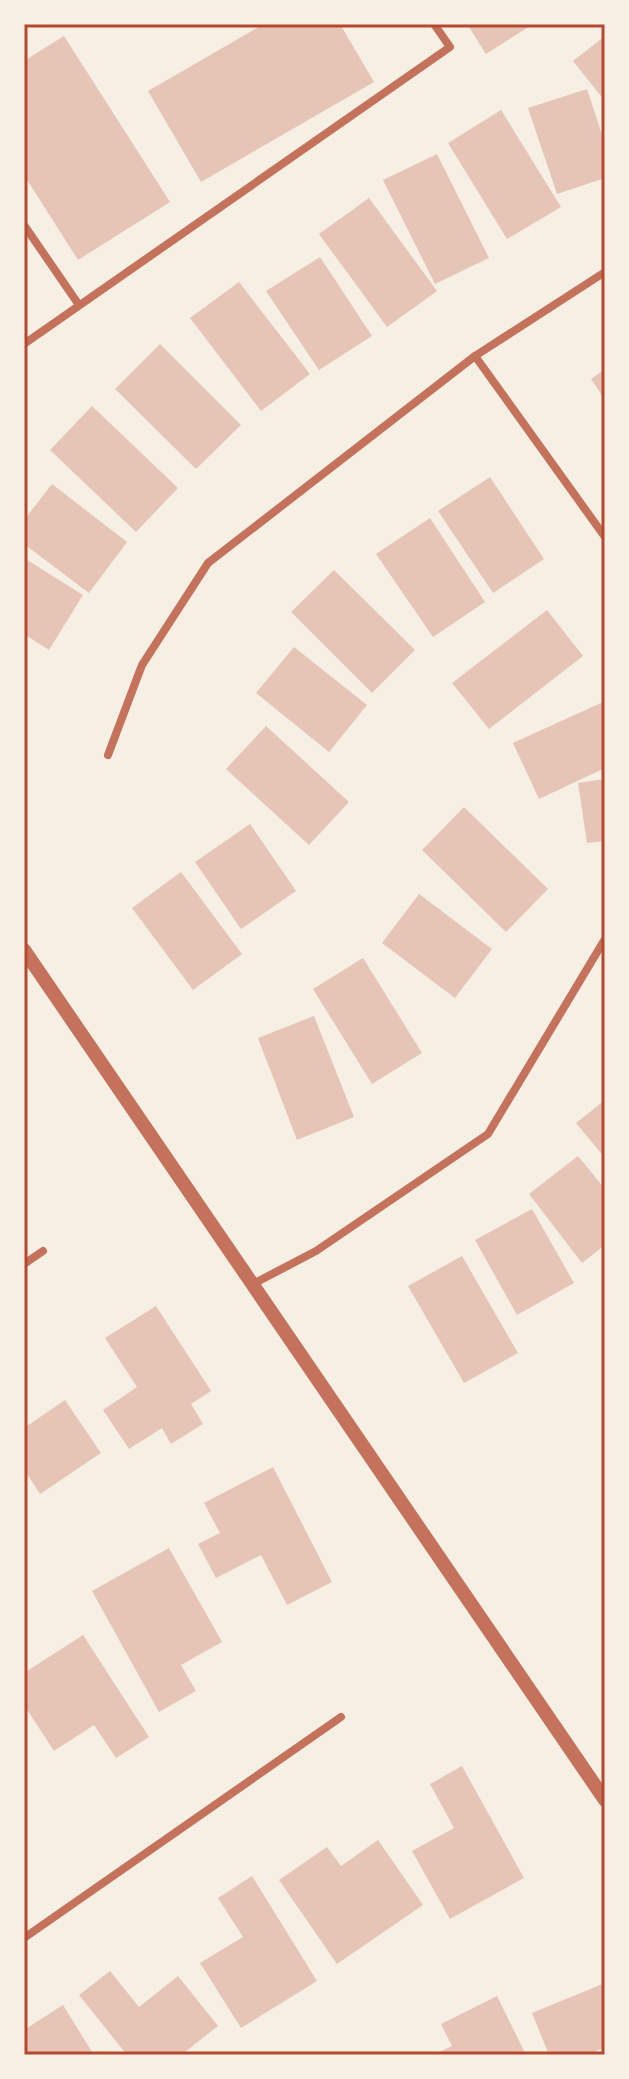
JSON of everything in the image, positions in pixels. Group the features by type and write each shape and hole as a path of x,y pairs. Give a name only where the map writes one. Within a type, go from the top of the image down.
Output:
{"street":[{"path":"24,344 450,47 434,24"},
{"path":"24,225 79,305"},
{"path":"108,755 142,665 208,563 475,356 605,272"},
{"path":"475,356 605,537"},
{"path":"253,1284 316,1251 488,1134 605,939"},
{"path":"24,950 605,1800"},
{"path":"24,1264 43,1251"},
{"path":"24,1938 341,1717"}],"building":[{"path":"264,24 340,24 374,82 201,182 148,91"},
{"path":"467,24 533,24 486,54"},
{"path":"64,36 170,202 78,260 24,175 24,61"},
{"path":"605,36 605,101 573,61"},
{"path":"587,89 605,144 605,178 557,194 528,108"},
{"path":"501,110 561,207 507,239 448,143"},
{"path":"437,154 489,258 435,284 383,180"},
{"path":"369,198 437,291 387,327 319,234"},
{"path":"320,257 372,336 319,370 266,291"},
{"path":"239,282 310,374 261,411 190,318"},
{"path":"160,344 241,425 196,469 115,389"},
{"path":"605,369 605,400 591,379"},
{"path":"92,406 178,488 136,532 50,450"},
{"path":"490,477 544,559 493,593 438,511"},
{"path":"52,484 127,542 89,593 24,544 24,520"},
{"path":"430,518 485,602 433,637 376,554"},
{"path":"24,558 83,595 49,650 24,634"},
{"path":"334,570 415,650 372,693 291,612"},
{"path":"547,610 583,656 489,729 452,683"},
{"path":"294,647 367,705 329,752 256,693"},
{"path":"605,701 605,768 539,799 513,743"},
{"path":"266,726 349,802 309,845 226,769"},
{"path":"605,779 605,841 587,843 578,783"},
{"path":"464,807 548,889 506,932 422,850"},
{"path":"250,824 296,891 241,929 195,862"},
{"path":"181,872 242,954 193,990 132,908"},
{"path":"419,894 492,949 455,998 382,943"},
{"path":"363,958 422,1053 372,1084 313,989"},
{"path":"314,1016 354,1117 297,1140 258,1038"},
{"path":"605,1100 605,1158 576,1123"},
{"path":"578,1156 605,1189 605,1245 582,1263 529,1194"},
{"path":"532,1209 574,1283 517,1315 475,1240"},
{"path":"462,1256 518,1353 464,1383 408,1286"},
{"path":"156,1306 211,1391 191,1404 203,1424 171,1444 162,1428 129,1449 103,1410 137,1387 105,1338"},
{"path":"65,1400 101,1453 40,1494 27,1474 24,1475 24,1428"},
{"path":"273,1467 332,1582 287,1605 261,1555 216,1578 198,1544 220,1533 204,1503"},
{"path":"169,1548 222,1642 181,1665 196,1691 159,1712 92,1591"},
{"path":"83,1635 149,1737 116,1758 94,1725 54,1751 24,1705 24,1673"},
{"path":"462,1766 524,1878 450,1919 412,1851 454,1828 430,1784"},
{"path":"378,1840 423,1905 337,1964 279,1880 327,1847 341,1866"},
{"path":"252,1876 317,1981 241,2028 200,1963 243,1937 218,1898"},
{"path":"110,1971 139,2007 178,1976 218,2026 181,2055 127,2055 79,1995"},
{"path":"605,1983 605,2047 596,2051 597,2055 549,2055 532,2013"},
{"path":"497,1996 526,2055 433,2055 452,2046 441,2024"},
{"path":"63,2005 94,2055 29,2055 24,2047 24,2030"}]}
